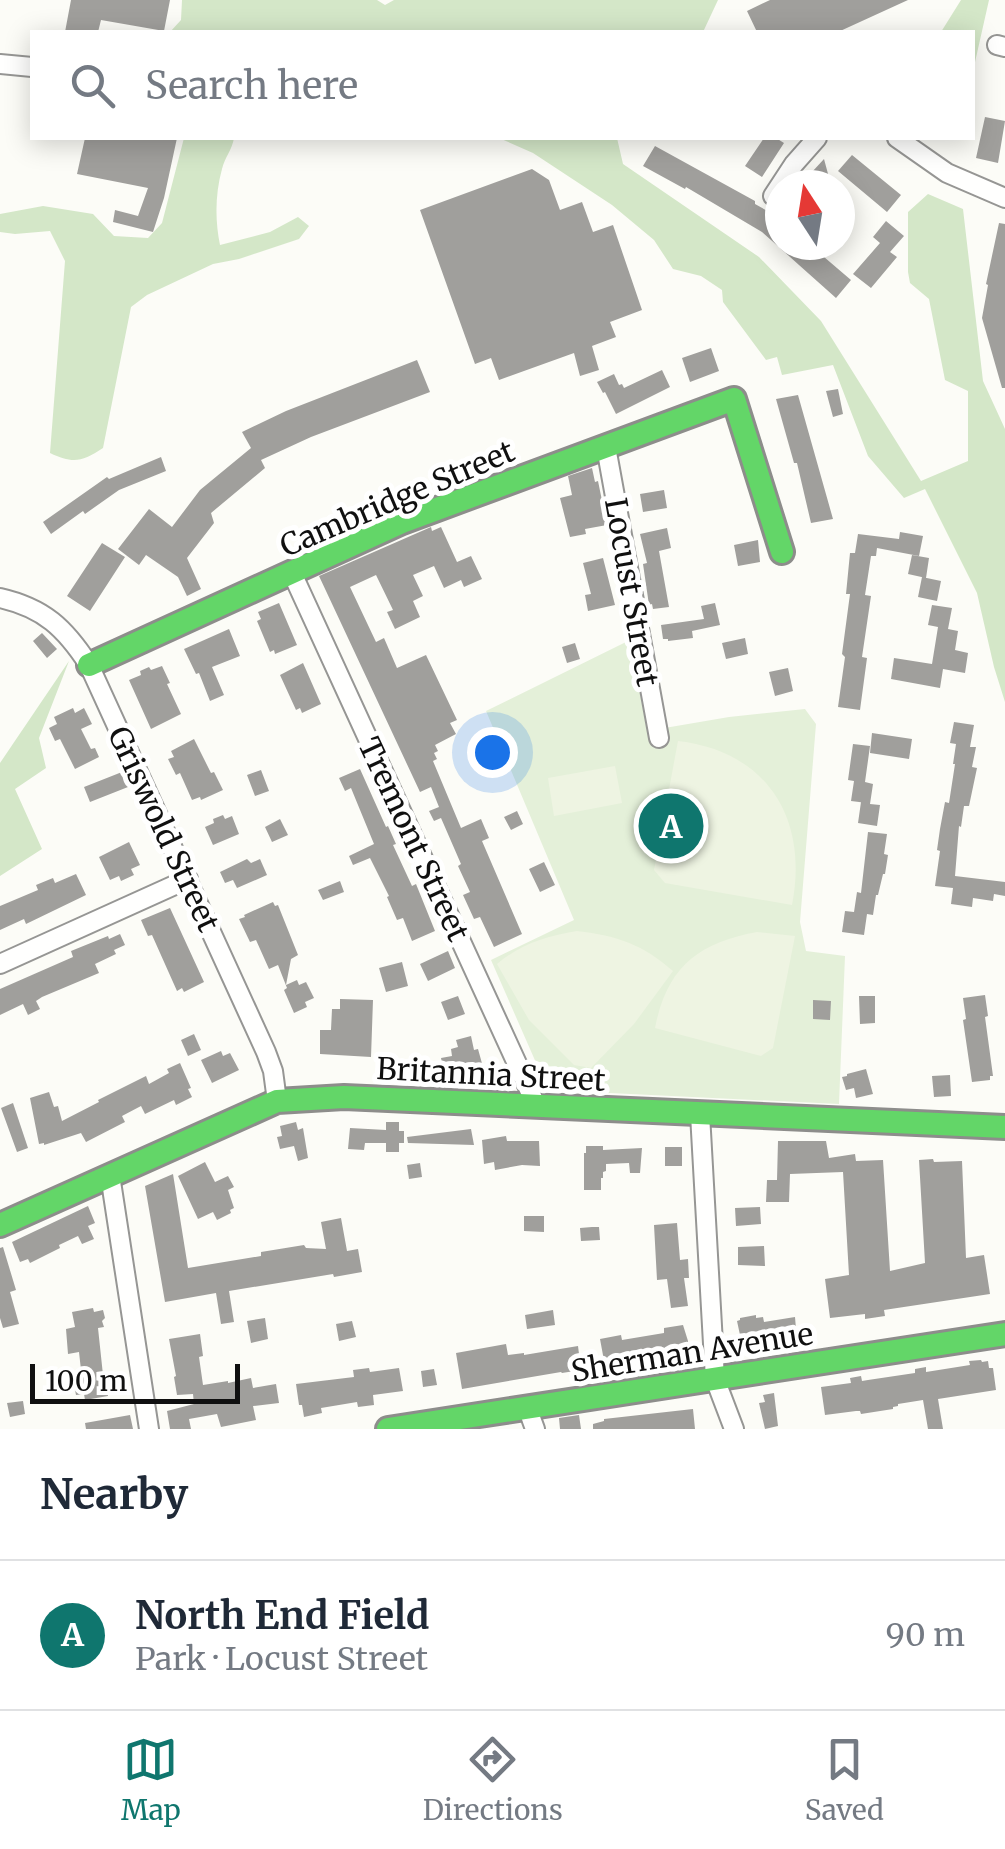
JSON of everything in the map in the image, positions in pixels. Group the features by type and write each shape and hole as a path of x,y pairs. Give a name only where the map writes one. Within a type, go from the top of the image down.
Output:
{"street":[{"path":"0,64 30,67"},
{"path":"790,170 814,140"},
{"path":"900,140 948,173 1005,198"},
{"name":"Cambridge Street","path":"89,665 402,522 734,400 782,552"},
{"name":"Locust Street","path":"606,447 659,738"},
{"name":"Tremont Street","path":"292,574 536,1105"},
{"name":"Griswold Street","path":"0,598 41,612 89,665 266,1052 277,1101"},
{"path":"0,964 188,879"},
{"name":"Britannia Street","path":"0,1225 277,1101 344,1097 1005,1127"},
{"path":"700,1114 715,1379 734,1429"},
{"path":"110,1174 149,1429"},
{"name":"Sherman Avenue","path":"388,1429 531,1418 715,1379 1005,1334"}],"green space":[{"path":"182,0 377,0 385,5 394,0 718,0 704,30 172,30 181,20"},
{"path":"961,0 989,0 975,62 975,30 942,30"},
{"path":"183,140 234,140 218,188 220,245 270,232 298,217 309,226 299,239 213,264 147,295 131,307 103,448 77,460 58,457 50,453 65,261 50,231 0,232 0,214 43,206 93,214 114,236 148,238 162,223"},
{"path":"504,140 617,140 623,164 759,257 821,321 921,481 968,461 968,391 945,380 929,299 910,283 908,212 928,194 963,209 983,381 1005,429 1005,702 977,593 925,489 904,498 868,456 833,365 782,375 777,357 766,360 723,302 722,290 701,276 673,269 654,240 612,205 533,153"},
{"path":"630,640 647,731 805,709 816,724 800,922 806,951 845,956 839,1104 548,1090 491,960 574,920 486,711"},
{"path":"69,661 39,738 46,768 15,789 42,849 0,876 0,763"},
{"path":"678,741 709,747 736,759 775,794 794,844 792,905 665,883 654,870"},
{"path":"615,766 622,803 554,816 548,778"},
{"path":"577,931 629,943 673,971 634,1024 591,1068 574,1065 529,1020 497,964 534,942"},
{"path":"757,932 795,936 773,1048 761,1056 655,1028 668,989 688,961 718,943"}],"building":[{"path":"71,0 170,0 164,30 101,20 98,30 65,30"},
{"path":"770,0 908,0 842,30 756,30 747,11"},
{"path":"985,117 1005,121 998,163 976,158"},
{"path":"85,140 177,140 153,232 113,222 115,210 138,216 148,188 77,174"},
{"path":"763,140 779,140 784,143 762,177 745,166"},
{"path":"655,146 755,201 765,210 765,235 686,187 643,166"},
{"path":"852,155 901,195 887,212 855,185 855,170 839,170"},
{"path":"824,159 827,170 814,170"},
{"path":"532,169 549,180 560,210 582,202 593,232 613,225 642,310 610,322 616,337 592,346 599,370 580,376 574,353 499,380 491,358 475,364 420,210"},
{"path":"886,221 904,236 890,252 897,257 871,288 853,274 880,243 873,237"},
{"path":"999,223 1005,224 1005,388 982,318"},
{"path":"793,260 828,260 851,280 836,298"},
{"path":"711,348 719,371 690,382 682,358"},
{"path":"417,360 430,392 261,460 265,468 211,513 214,523 187,558 201,589 187,596 178,577 146,555 139,565 118,549 149,509 172,527 200,490 251,448 242,432"},
{"path":"662,370 670,387 616,414 597,382 614,374 624,388"},
{"path":"838,389 843,414 833,417 826,391"},
{"path":"798,395 833,519 811,523 776,399"},
{"path":"161,457 166,471 119,490 51,534 43,522 107,477"},
{"path":"592,468 607,525 570,537 560,498 572,495 568,476"},
{"path":"664,490 667,508 643,512 640,494"},
{"path":"431,527 432,531 441,527 457,562 471,556 482,579 464,587 461,580 444,588 434,566 413,575 423,596 413,601 420,617 395,629 387,612 393,610 376,575 350,587 376,642 384,638 397,668 426,655 457,720 450,723 456,734 435,745 437,759 433,761 461,828 481,819 489,838 482,841 522,934 494,947 480,917 474,919 463,895 470,892 441,818 434,821 429,811 439,807 431,787 420,792 319,576"},
{"path":"667,528 671,548 659,551 669,607 653,609 649,605 643,564 647,563 640,534"},
{"path":"900,532 923,536 919,556 877,548 876,556 871,556 865,595 871,596 862,657 867,658 860,710 838,707 850,594 846,594 850,553 855,553 858,534 899,539"},
{"path":"758,540 760,562 738,566 734,545"},
{"path":"102,543 125,557 90,611 67,596"},
{"path":"912,555 929,558 926,578 908,574"},
{"path":"603,558 615,605 588,611 585,595 591,594 583,563"},
{"path":"922,577 941,581 937,601 918,597"},
{"path":"279,603 297,645 275,654 274,650 270,652 257,621 261,619 258,612"},
{"path":"715,603 720,625 692,631 693,638 663,639 661,625 704,619 701,606"},
{"path":"932,605 952,608 948,629 958,631 955,650 968,653 965,673 943,669 940,688 891,679 894,658 932,664 938,627 928,625"},
{"path":"229,629 240,656 212,667 224,695 210,701 184,649"},
{"path":"42,633 57,649 47,658 33,641"},
{"path":"745,638 748,654 726,659 722,643"},
{"path":"575,643 580,659 567,663 562,647"},
{"path":"303,663 321,704 302,713 300,708 296,710 280,675"},
{"path":"162,666 181,714 151,729 129,680 149,667 151,670"},
{"path":"788,668 793,691 775,696 769,672"},
{"path":"73,708 75,713 84,708 92,724 81,729 99,757 75,769 60,739 55,741 49,728 57,724 54,717"},
{"path":"954,722 974,725 970,747 976,747 972,767 977,768 969,806 964,806 959,826 955,876 1005,882 1005,896 994,894 993,901 973,898 972,907 951,904 953,888 935,886 940,829 955,764 956,744 950,743"},
{"path":"872,733 912,739 909,759 870,753"},
{"path":"194,739 223,790 201,800 192,800 180,773 176,775 168,759 174,757 171,751"},
{"path":"853,744 870,746 865,782 873,784 870,804 880,805 877,826 858,823 861,802 851,801 854,781 848,780"},
{"path":"360,769 435,931 412,941 403,918 397,920 370,858 353,865 349,856 374,844 351,788 345,791 339,778"},
{"path":"261,770 269,791 255,796 247,775"},
{"path":"122,772 128,787 90,802 84,787"},
{"path":"517,811 523,824 511,830 504,817"},
{"path":"223,815 225,819 232,816 239,834 213,845 205,827"},
{"path":"280,819 288,835 272,842 265,827"},
{"path":"868,832 887,834 885,874 873,915 867,914 864,935 842,932 845,911 854,912 857,892 861,893"},
{"path":"129,842 140,865 131,869 134,875 121,881 119,876 110,880 99,857"},
{"path":"247,859 251,863 260,859 267,875 237,888 233,880 225,883 220,872"},
{"path":"544,862 555,885 540,892 529,869"},
{"path":"76,874 86,895 26,924 24,919 0,930 0,906 38,890 36,885 53,878 55,883"},
{"path":"340,881 344,892 323,900 318,890"},
{"path":"273,902 278,905 298,955 291,959 286,985 297,980 299,985 306,982 314,998 294,1013 278,965 269,969 256,940 250,942 239,919"},
{"path":"170,908 204,982 184,992 182,988 177,991 152,935 148,936 141,920"},
{"path":"120,934 125,945 95,964 99,973 42,997 36,1001 40,1009 28,1015 23,1004 0,1015 0,989 73,957 71,951"},
{"path":"448,951 455,968 428,981 420,964"},
{"path":"402,962 408,986 386,992 379,968"},
{"path":"985,995 993,1076 990,1080 972,1082 963,998"},
{"path":"458,996 465,1014 448,1020 441,1002"},
{"path":"859,996 875,996 875,1023 860,1024"},
{"path":"340,999 373,1000 371,1057 320,1054 320,1030 331,1030 332,1009 340,1009"},
{"path":"813,1000 831,1001 830,1020 813,1019"},
{"path":"194,1034 201,1050 188,1056 181,1040"},
{"path":"471,1036 483,1067 445,1077 441,1058 452,1056 451,1049 458,1047 456,1040"},
{"path":"221,1051 223,1056 230,1053 239,1070 212,1083 201,1060"},
{"path":"180,1063 192,1097 176,1105 174,1100 145,1114 141,1106 122,1116 125,1122 86,1142 81,1133 39,1144 30,1098 49,1092 62,1121 146,1076 149,1084"},
{"path":"866,1069 873,1094 856,1098 854,1088 846,1090 842,1077"},
{"path":"950,1075 951,1096 934,1097 932,1076"},
{"path":"13,1103 28,1148 17,1152 1,1108"},
{"path":"296,1122 298,1130 303,1128 308,1158 298,1161 294,1146 280,1149 277,1137 282,1136 280,1126"},
{"path":"386,1122 399,1122 399,1131 404,1131 399,1152 386,1152 386,1143 365,1143 364,1150 348,1149 350,1128 386,1130"},
{"path":"471,1129 474,1145 408,1143 407,1137"},
{"path":"506,1136 507,1141 539,1141 540,1166 495,1170 494,1162 484,1164 482,1140"},
{"path":"778,1141 826,1141 829,1158 855,1154 856,1161 883,1160 890,1271 925,1263 919,1160 962,1161 966,1258 984,1255 990,1294 884,1310 885,1316 865,1319 865,1314 830,1318 825,1279 849,1275 843,1172 790,1174 789,1202 766,1202 767,1180 777,1180"},
{"path":"586,1146 603,1146 603,1150 642,1148 640,1173 630,1173 629,1163 606,1164 601,1190 584,1190"},
{"path":"665,1147 682,1147 682,1166 665,1166"},
{"path":"205,1162 215,1182 228,1176 234,1187 228,1190 234,1208 217,1220 213,1212 198,1219 178,1176"},
{"path":"420,1163 422,1177 409,1179 407,1165"},
{"path":"173,1174 188,1268 304,1245 326,1249 321,1222 341,1218 347,1251 358,1249 362,1272 229,1291 234,1322 221,1324 216,1293 165,1302 145,1186"},
{"path":"88,1206 95,1223 88,1226 94,1239 82,1244 78,1236 30,1263 28,1259 20,1262 12,1242"},
{"path":"760,1207 761,1224 736,1226 735,1208"},
{"path":"524,1216 544,1216 544,1232 524,1231"},
{"path":"677,1223 680,1260 688,1259 689,1278 684,1278 688,1306 671,1308 667,1279 657,1280 654,1225"},
{"path":"599,1227 600,1240 581,1241 580,1228"},
{"path":"764,1246 765,1266 738,1265 738,1247"},
{"path":"3,1247 16,1290 10,1292 19,1324 3,1328 0,1248"},
{"path":"93,1308 94,1312 103,1310 105,1318 104,1327 98,1328 108,1396 85,1400 84,1394 76,1395 73,1380 82,1379 79,1352 68,1354 66,1329 75,1327 72,1312"},
{"path":"553,1310 555,1325 527,1329 525,1315"},
{"path":"756,1315 763,1317 764,1322 795,1317 797,1341 779,1343 778,1338 746,1343 737,1321"},
{"path":"265,1318 268,1339 251,1343 247,1321"},
{"path":"352,1321 356,1337 339,1341 336,1324"},
{"path":"683,1325 688,1341 685,1356 648,1356 605,1366 600,1339 621,1335 622,1340 664,1333 664,1328"},
{"path":"200,1334 203,1385 251,1378 253,1388 276,1384 279,1403 253,1406 256,1420 221,1427 217,1414 189,1419 191,1429 170,1429 167,1411 194,1404 193,1394 177,1395 169,1339"},
{"path":"506,1344 508,1355 578,1346 581,1370 462,1389 456,1353"},
{"path":"969,1361 988,1361 989,1368 993,1368 996,1390 938,1399 943,1429 928,1429 923,1400 861,1414 856,1411 825,1415 821,1387 851,1383 850,1378 861,1376 862,1381 915,1373 915,1369 926,1367 926,1372 970,1365"},
{"path":"369,1368 370,1372 399,1368 403,1391 373,1395 374,1405 358,1407 357,1402 321,1408 322,1413 304,1417 296,1384 354,1377 353,1370"},
{"path":"434,1369 437,1385 423,1387 421,1371"},
{"path":"774,1393 778,1426 765,1429 759,1403 765,1402 763,1395"},
{"path":"23,1401 25,1414 10,1417 7,1403"},
{"path":"693,1409 695,1429 593,1429 593,1424 604,1419"},
{"path":"130,1415 133,1429 86,1429 85,1423"},
{"path":"579,1415 581,1429 560,1429 559,1418"}],"traffic: fast":[{"path":"89,665 402,522 734,399 782,552"},
{"path":"0,1225 277,1101 344,1097 1005,1127"},
{"path":"388,1429 1005,1334"}],"place":[{"name":"North End Field","path":"671,826"}]}
